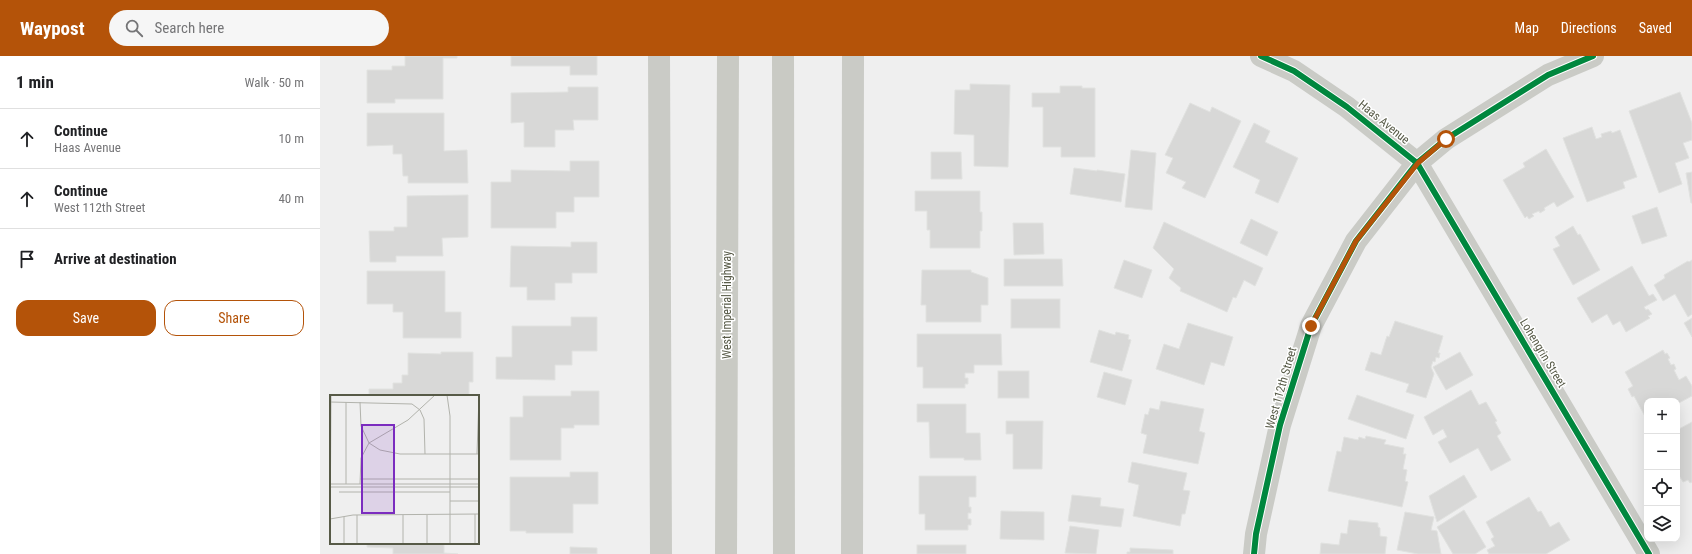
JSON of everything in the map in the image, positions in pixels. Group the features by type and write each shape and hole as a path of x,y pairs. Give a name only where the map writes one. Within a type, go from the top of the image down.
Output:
{"main road":[{"name":"West Imperial Highway","path":"726,554 728,56"},
{"path":"784,56 784,554"}],"street":[{"path":"659,56 660,554"},
{"path":"852,554 853,56"},
{"name":"Haas Avenue","path":"1261,56 1294,71 1347,107 1418,163"},
{"path":"1418,163 1446,139 1548,75 1593,56"},
{"name":"West 112th Street","path":"1254,554 1256,534 1280,425 1311,326 1356,241 1418,163"},
{"name":"Lohengrin Street","path":"1418,163 1649,554"}],"building":[{"path":"405,56 457,56 457,58 443,58 443,99 395,99 395,103 367,103 367,70 392,70 392,66 405,66"},
{"path":"511,56 597,56 597,75 570,75 570,66 511,66"},
{"path":"970,84 1010,85 1008,167 974,166 974,135 954,134 955,90 970,90"},
{"path":"1060,86 1082,86 1082,88 1095,88 1095,157 1061,157 1061,147 1043,147 1043,107 1032,107 1032,93 1060,93"},
{"path":"568,87 598,87 598,120 573,120 574,130 555,130 555,147 524,147 524,122 511,123 511,93 568,92"},
{"path":"1680,92 1692,123 1692,140 1683,143 1689,158 1675,163 1682,184 1659,193 1629,111"},
{"path":"1190,103 1210,112 1212,107 1241,121 1205,198 1182,188 1186,182 1166,173 1173,158 1165,155"},
{"path":"367,113 444,113 444,151 467,150 468,183 408,183 408,176 403,176 402,154 393,154 393,145 367,146"},
{"path":"1254,123 1270,131 1265,142 1298,158 1278,203 1255,193 1260,180 1233,167"},
{"path":"1592,127 1596,139 1602,137 1601,134 1611,131 1612,133 1620,130 1637,177 1623,182 1625,188 1587,202 1563,138"},
{"path":"1546,149 1574,197 1557,207 1554,202 1544,208 1545,210 1540,213 1539,211 1532,214 1534,216 1529,219 1527,216 1525,218 1503,180 1525,167 1523,163"},
{"path":"1131,150 1156,153 1152,210 1125,207"},
{"path":"931,152 961,152 962,179 931,179"},
{"path":"570,161 599,161 599,197 574,197 574,212 556,212 556,228 491,228 491,182 511,182 511,170 570,171"},
{"path":"1074,168 1125,174 1121,202 1070,194"},
{"path":"1692,172 1692,203 1691,203 1686,173"},
{"path":"915,191 980,191 982,231 980,231 980,248 930,248 930,230 927,230 927,211 915,211"},
{"path":"468,195 468,237 442,238 443,256 396,256 396,262 370,262 369,231 394,231 394,227 407,227 407,196"},
{"path":"1657,207 1667,236 1642,244 1632,216"},
{"path":"1251,219 1278,232 1267,256 1240,243"},
{"path":"1164,222 1263,268 1255,286 1244,280 1236,298 1233,297 1227,312 1180,291 1181,288 1169,278 1174,269 1153,248"},
{"path":"1013,223 1043,223 1044,254 1014,255"},
{"path":"1573,226 1578,235 1580,234 1600,270 1573,285 1553,249 1560,246 1555,237"},
{"path":"571,242 597,242 597,273 572,273 572,283 555,283 555,300 527,300 527,287 510,287 511,246 571,247"},
{"path":"1004,259 1062,259 1063,286 1004,286"},
{"path":"1124,260 1152,270 1142,298 1114,288"},
{"path":"1692,260 1692,314 1688,317 1675,294 1663,301 1654,285 1665,278 1664,275"},
{"path":"1632,266 1649,296 1653,294 1657,300 1644,307 1652,314 1648,316 1650,318 1626,332 1620,321 1613,325 1607,314 1592,323 1577,298"},
{"path":"922,270 971,270 971,272 988,278 988,305 981,305 981,322 926,322 926,305 921,305"},
{"path":"367,271 445,271 445,312 461,312 461,338 403,338 403,312 393,312 393,304 367,304"},
{"path":"1011,299 1060,299 1060,328 1011,328"},
{"path":"571,317 597,317 597,351 572,351 572,365 555,365 555,380 496,379 496,357 512,357 512,326 571,326"},
{"path":"1692,318 1692,337 1684,323"},
{"path":"1395,321 1443,336 1438,353 1440,353 1439,358 1436,357 1435,362 1433,361 1431,367 1434,374 1426,398 1406,392 1409,384 1365,370 1371,352 1381,355 1387,336 1389,337"},
{"path":"1188,323 1233,337 1224,366 1211,362 1204,385 1156,369 1164,344 1179,349"},
{"path":"1099,330 1115,335 1116,332 1129,335 1128,339 1131,340 1122,371 1090,362"},
{"path":"917,334 1001,334 1002,365 974,365 974,373 965,373 965,378 968,378 968,384 965,384 965,388 923,388 923,367 917,367"},
{"path":"1663,350 1670,358 1668,359 1671,365 1674,364 1676,369 1674,370 1679,380 1686,376 1692,386 1692,396 1680,402 1680,398 1644,398 1644,414 1634,396 1632,397 1628,389 1633,386 1625,372"},
{"path":"441,352 473,352 473,382 469,382 469,395 369,395 369,389 393,389 393,383 402,383 402,375 408,375 408,353 441,354"},
{"path":"1460,352 1473,375 1446,390 1433,367"},
{"path":"998,371 1029,371 1029,398 998,398"},
{"path":"1104,372 1132,380 1125,405 1097,397"},
{"path":"1471,390 1479,405 1486,402 1497,421 1495,422 1501,433 1497,436 1511,460 1491,471 1478,448 1450,463 1438,442 1447,437 1443,429 1433,435 1424,417"},
{"path":"571,391 599,391 599,425 574,425 574,428 561,428 561,460 510,460 510,417 523,417 523,396 571,396"},
{"path":"1357,395 1414,415 1406,439 1348,419"},
{"path":"1161,401 1204,409 1199,431 1205,433 1198,464 1143,453 1147,435 1141,433 1145,414 1148,415 1150,408 1159,410"},
{"path":"917,404 966,404 966,433 980,433 981,460 964,460 964,458 930,458 929,422 917,422"},
{"path":"1006,421 1043,421 1042,469 1013,469 1013,434 1006,434"},
{"path":"1692,422 1692,482 1690,483 1688,480 1683,482 1680,477 1680,428"},
{"path":"1366,436 1386,440 1384,444 1404,448 1403,454 1406,454 1403,469 1407,470 1405,481 1408,482 1402,507 1328,491 1337,451 1341,452 1344,437 1358,440 1359,437 1365,439"},
{"path":"1132,462 1187,473 1183,490 1190,491 1185,514 1182,514 1180,526 1133,516 1139,485 1128,482"},
{"path":"570,472 598,472 598,504 573,504 573,533 526,533 526,531 510,531 510,477 570,477"},
{"path":"1464,475 1477,497 1437,522 1429,496"},
{"path":"919,476 976,476 976,497 969,497 969,507 971,507 971,513 968,513 968,519 971,519 971,525 968,525 968,530 925,530 925,514 919,514"},
{"path":"1072,495 1101,498 1100,506 1124,509 1121,527 1068,521"},
{"path":"1529,497 1538,512 1541,511 1550,527 1559,522 1570,540 1546,554 1489,554 1487,550 1495,546 1491,539 1494,537 1486,522"},
{"path":"1464,510 1486,547 1475,554 1453,554 1437,527"},
{"path":"1001,511 1044,512 1044,540 1000,539"},
{"path":"1405,512 1434,517 1431,530 1437,531 1441,554 1418,554 1397,550"},
{"path":"1349,520 1378,523 1378,527 1380,528 1380,536 1387,537 1385,554 1320,554 1321,543 1339,545 1341,533 1347,534"},
{"path":"1070,526 1099,530 1096,554 1065,553"},
{"path":"367,544 444,544 444,553 458,554 393,554 393,548 367,547"},
{"path":"917,545 966,545 966,554 917,554"},
{"path":"570,547 597,548 597,554 570,554"},
{"path":"1130,548 1173,550 1173,554 1127,554 1127,552 1130,552"}],"cycle path":[{"path":"1261,56 1294,71 1347,107 1417,163 1446,139 1548,75 1593,56"},
{"path":"1254,554 1256,534 1280,425 1311,326 1356,241 1417,163 1649,554"}],"route":[{"path":"1311,326 1356,241 1418,163 1446,139"}]}
